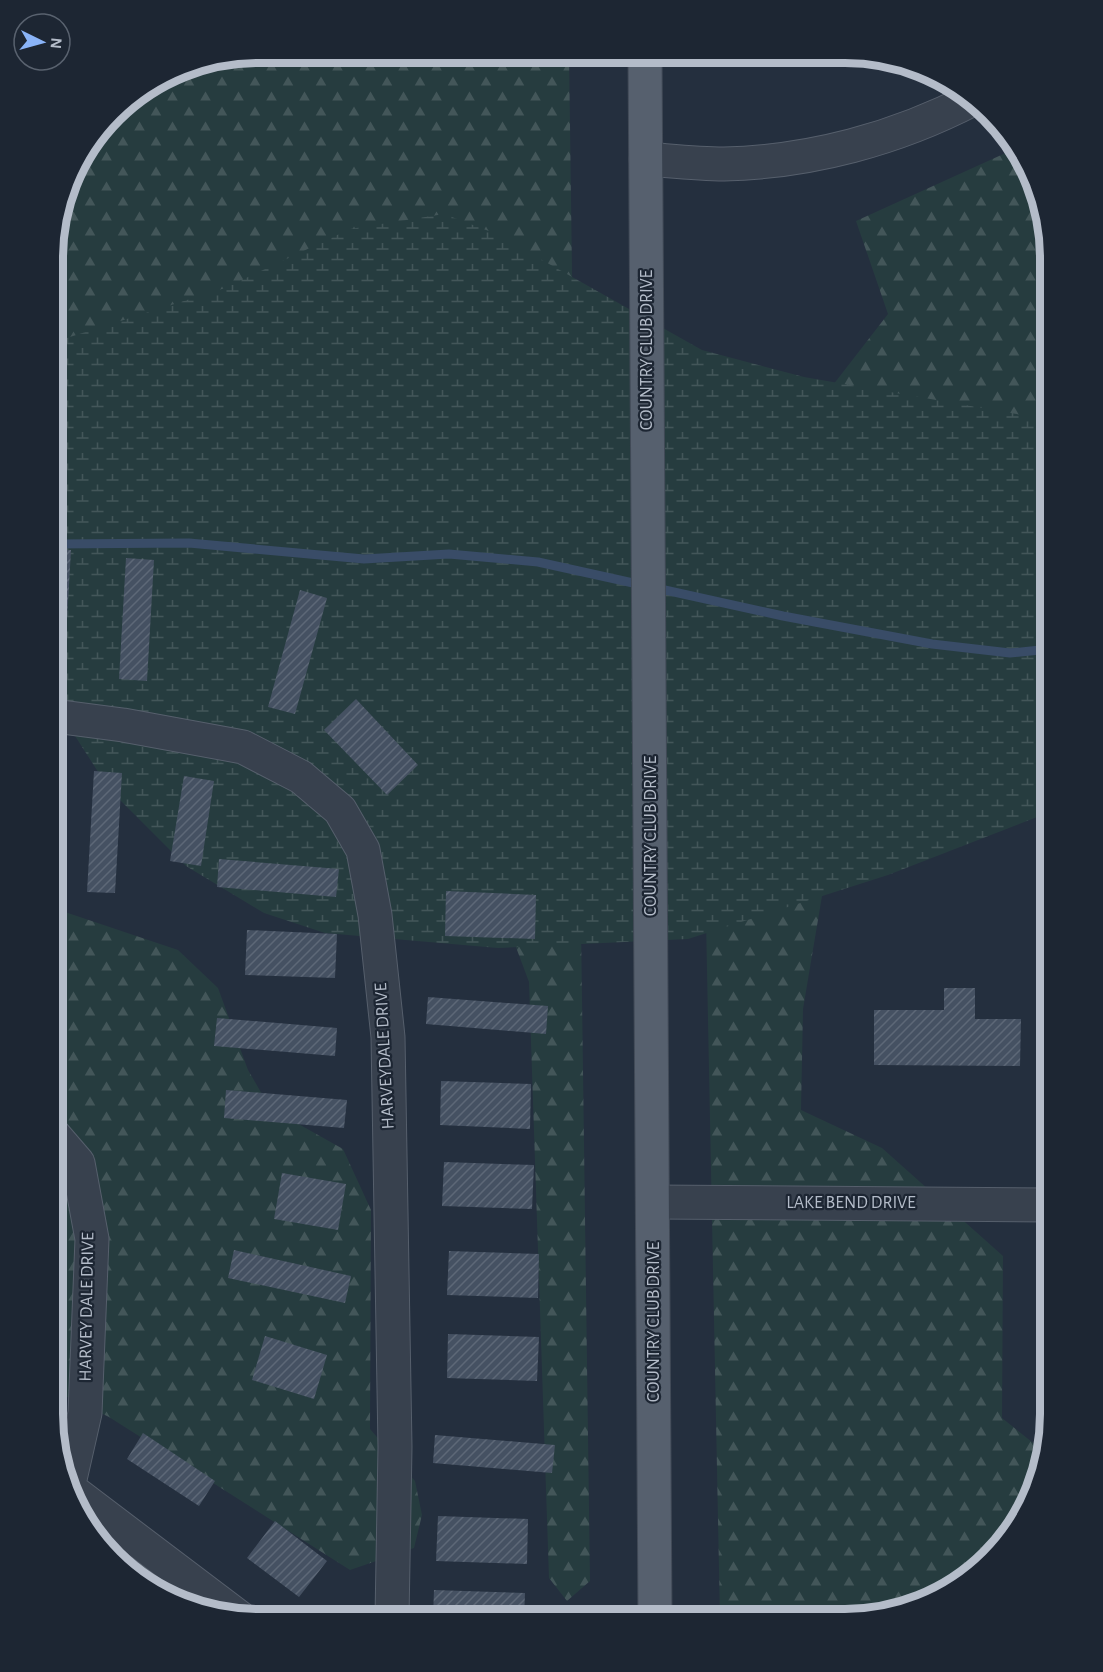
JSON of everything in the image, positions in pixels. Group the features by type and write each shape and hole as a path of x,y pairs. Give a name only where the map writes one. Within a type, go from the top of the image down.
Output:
{"main road":[{"name":"COUNTRY CLUB DRIVE","path":"645,63 656,1609"}],"street":[{"path":"646,159 723,164 807,157 884,138 964,103"},
{"name":"HARVEYDALE DRIVE","path":"63,717 123,725 243,747 309,783 340,810 363,850 375,915 387,1038 395,1447 392,1609"},
{"name":"HARVEY DALE DRIVE","path":"63,1145 78,1162 92,1239 85,1413 72,1470"},
{"name":"LAKE BEND DRIVE","path":"653,1202 1040,1205"},
{"path":"84,1500 223,1605"}],"green space":[{"path":"246,63 569,63 590,1581 567,1601 549,1578 529,982 482,856 63,577 63,258 67,220 73,196 89,161 111,130 130,111 150,96 184,78 220,67"},
{"path":"1008,152 1025,184 1036,220 1040,246 1040,715 1027,755 822,896 803,1009 801,1110 882,1148 1003,1256 1002,1418 1037,1446 1030,1476 1007,1522 992,1542 973,1561 942,1583 895,1602 857,1609 720,1609 705,869 809,416 888,314 856,221"},
{"path":"444,214 494,233 702,350 804,377 1040,417 1040,816 888,875 688,939 498,948 325,933 264,913 186,866 109,789 63,717 63,339 225,288 350,229"},
{"path":"63,911 178,950 218,988 248,1070 270,1108 343,1149 371,1210 370,1429 415,1481 422,1515 414,1548 350,1570 109,1417 63,1395"},
{"path":"97,1524 186,1595 139,1569 120,1552"}],"building":[{"path":"63,550 71,550 63,671"},
{"path":"126,558 154,560 147,681 119,679"},
{"path":"300,590 327,598 295,714 268,707"},
{"path":"356,699 418,765 387,795 324,730"},
{"path":"94,771 122,773 115,893 87,892"},
{"path":"184,776 214,781 201,866 170,861"},
{"path":"219,859 339,869 336,897 217,887"},
{"path":"446,891 536,895 535,939 445,936"},
{"path":"247,930 337,934 335,978 245,975"},
{"path":"944,988 975,988 975,1019 1021,1019 1020,1066 874,1065 874,1010 944,1010"},
{"path":"428,997 548,1006 546,1034 426,1024"},
{"path":"217,1018 337,1028 335,1056 214,1046"},
{"path":"441,1081 531,1084 530,1129 440,1125"},
{"path":"226,1090 347,1100 344,1128 224,1118"},
{"path":"444,1162 534,1165 532,1209 442,1206"},
{"path":"282,1173 346,1184 338,1230 274,1219"},
{"path":"234,1250 351,1276 345,1303 228,1278"},
{"path":"449,1251 539,1254 538,1298 447,1295"},
{"path":"448,1334 539,1337 537,1381 447,1378"},
{"path":"265,1336 327,1355 314,1399 252,1380"},
{"path":"143,1433 215,1481 199,1506 127,1459"},
{"path":"435,1435 555,1445 552,1473 433,1463"},
{"path":"438,1516 528,1519 527,1564 436,1561"},
{"path":"275,1521 327,1561 299,1597 247,1558"},
{"path":"434,1590 525,1593 524,1609 433,1609"}],"waterway":[{"path":"63,544 189,543 364,559 449,554 538,562 783,616 932,644 1010,653 1040,650"}]}
